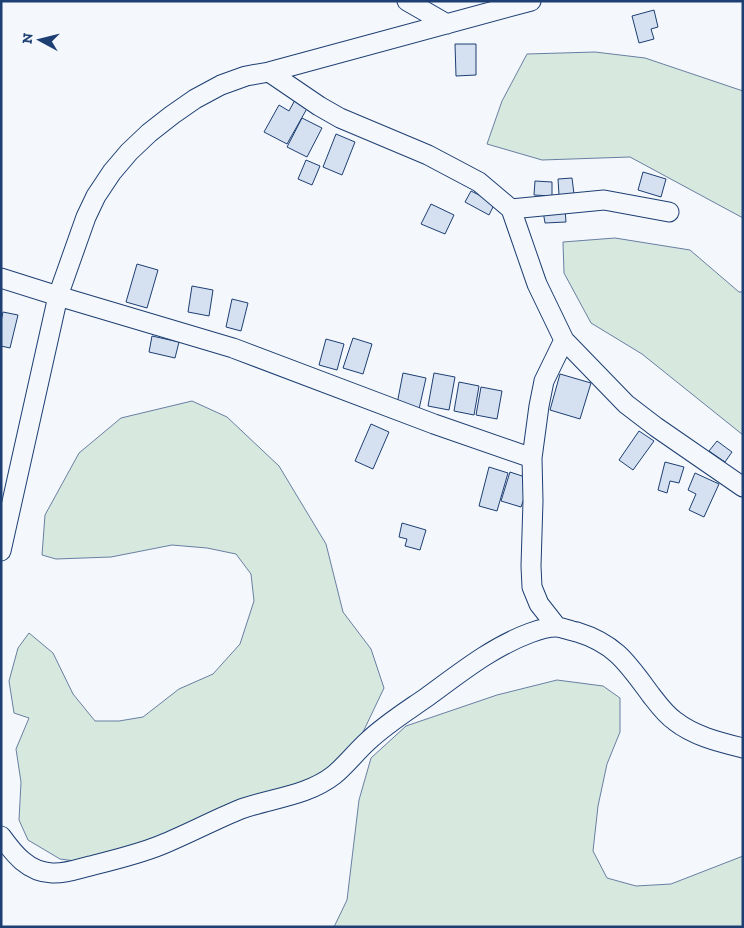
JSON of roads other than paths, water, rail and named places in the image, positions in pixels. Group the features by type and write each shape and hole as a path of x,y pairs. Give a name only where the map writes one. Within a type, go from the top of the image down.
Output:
{"street":[{"path":"407,1 447,24"},
{"path":"1,551 58,296 86,217 96,196 112,172 129,152 149,133 195,99 221,85 246,76 269,72 531,1"},
{"path":"269,72 340,118 428,155 479,182 512,209 537,284 564,340 626,404 656,427 743,486"},
{"path":"512,209 604,200 669,212"},
{"path":"1,278 233,348 434,424 532,458"},
{"path":"557,627 539,604 532,587 532,458 544,381 564,340"},
{"path":"1,836 13,853 35,869 51,873 66,872 110,861 160,845 243,808 306,791 335,774 367,741 384,727 476,662 507,643 538,630 557,627 583,634 614,650 661,708 674,720 691,731 712,740 743,748"}]}
